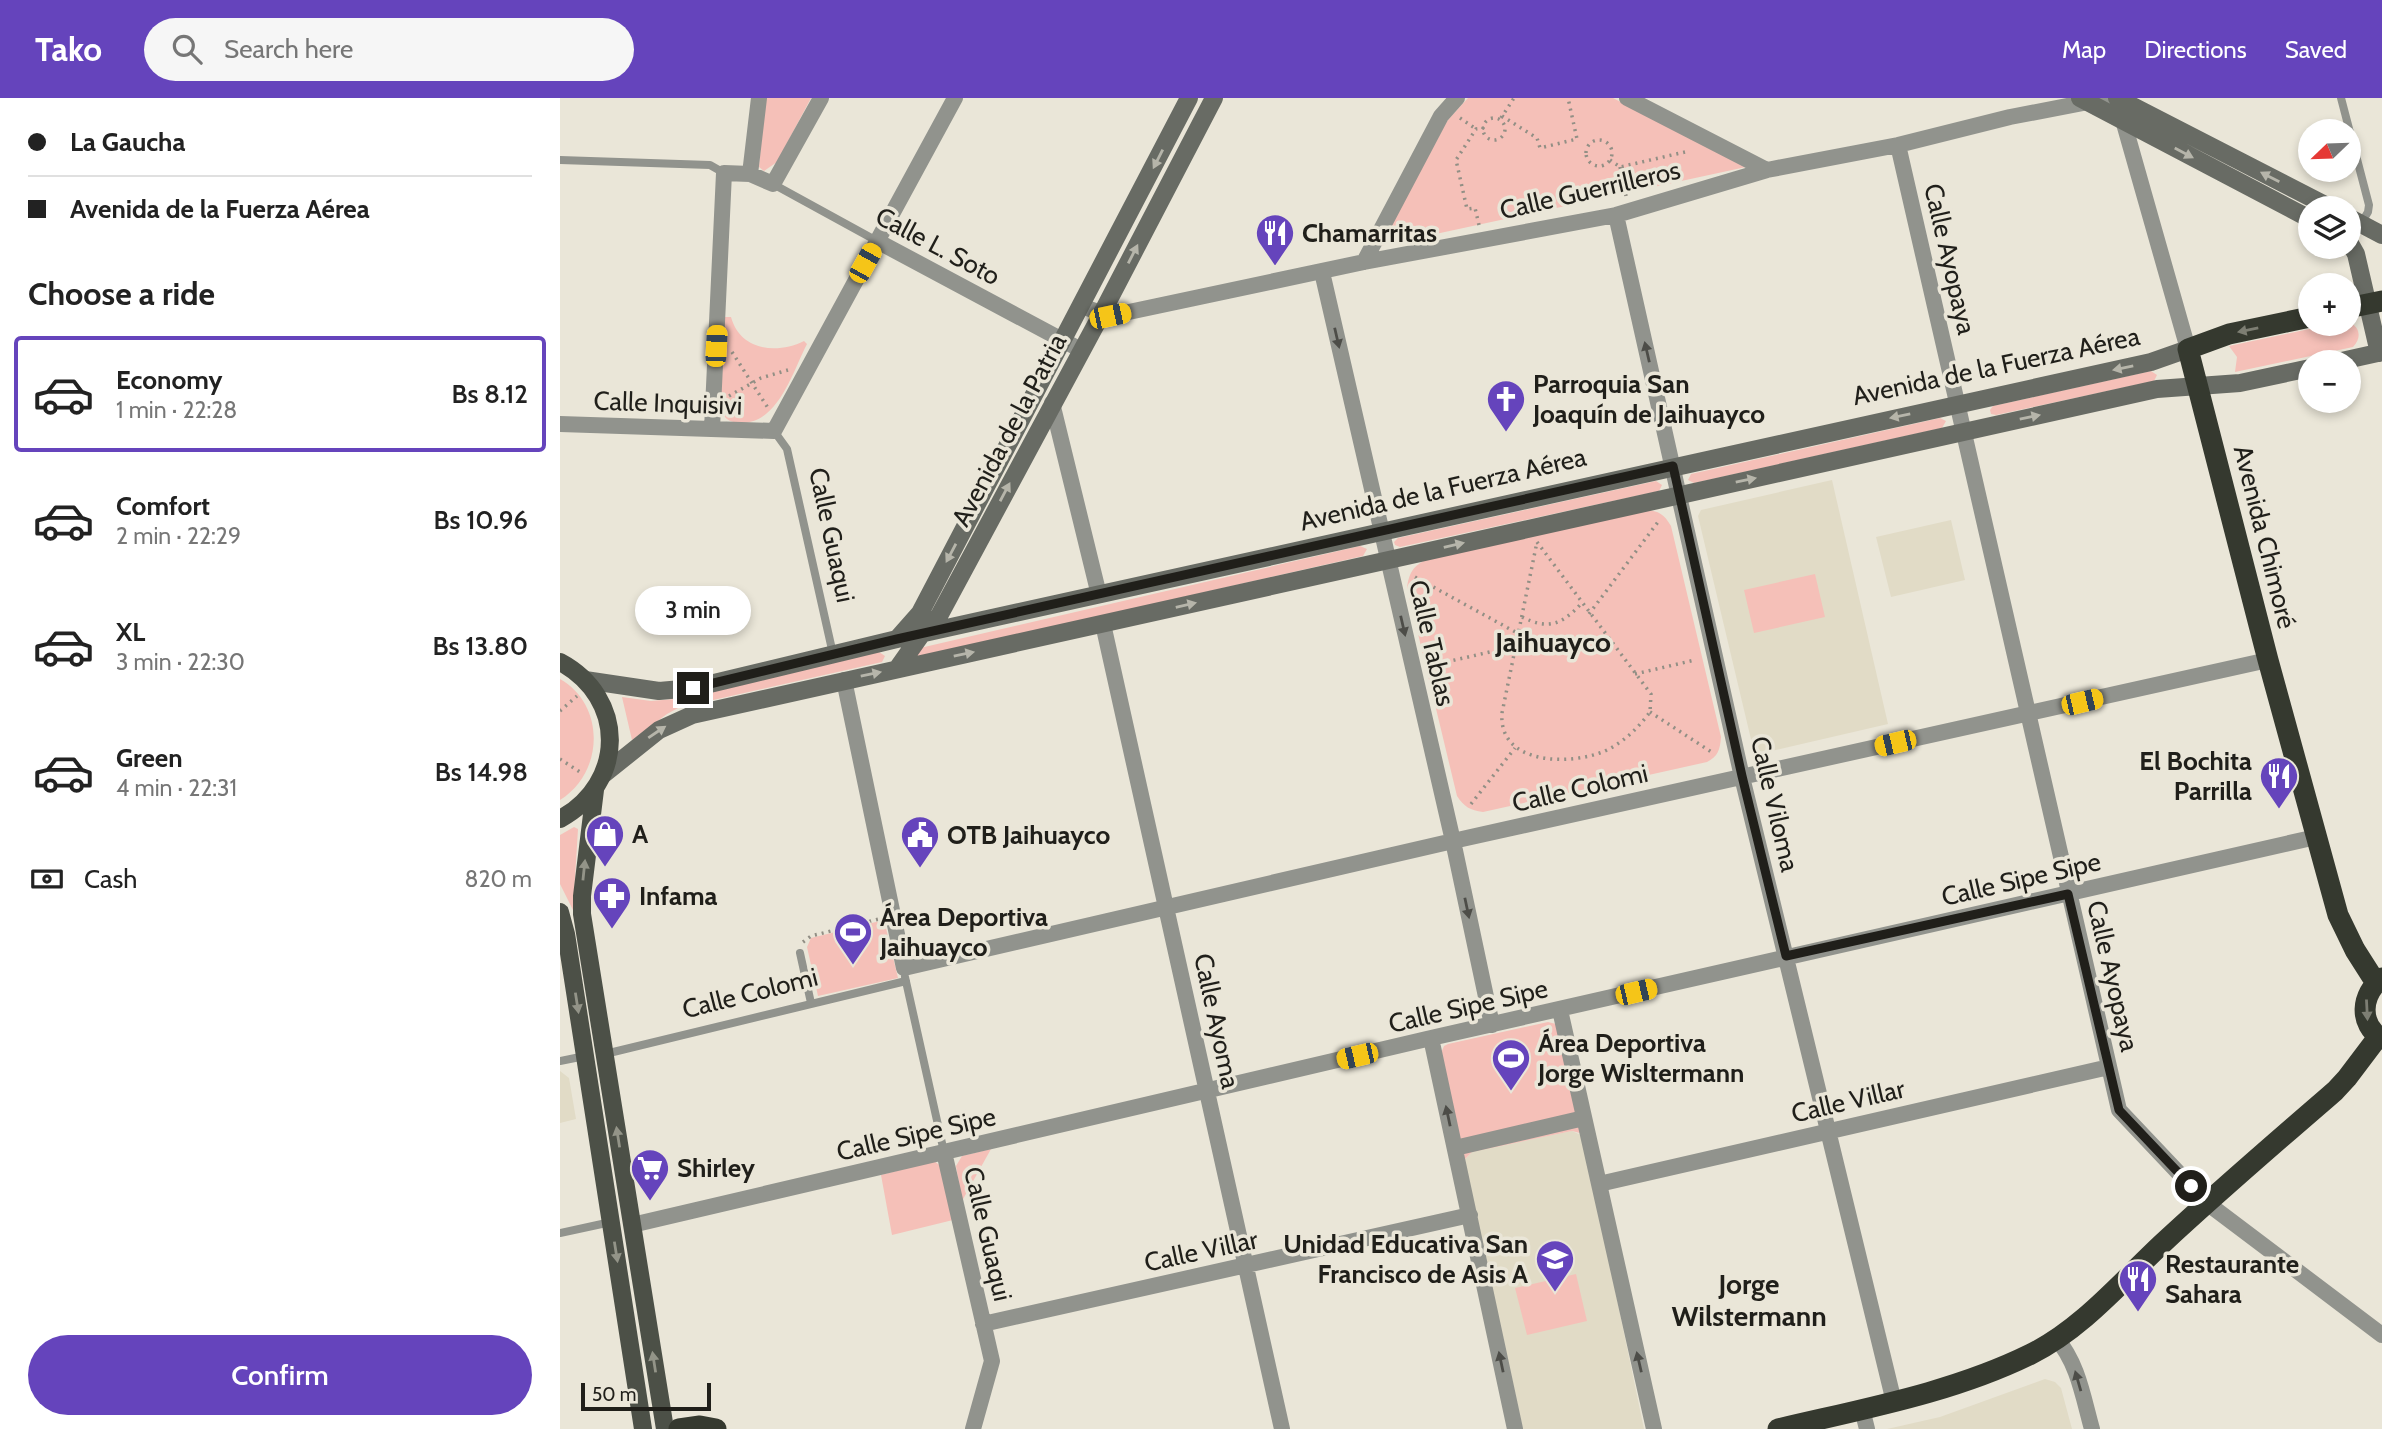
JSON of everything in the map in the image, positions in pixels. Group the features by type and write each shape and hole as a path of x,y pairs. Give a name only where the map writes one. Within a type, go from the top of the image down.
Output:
{"highway":[{"name":"Avenida de la Fuerza Aérea","path":"2188,349 2230,334 2298,320"},
{"name":"Avenida Chimoré","path":"2188,349 2316,837 2345,932 2379,980"},
{"path":"1778,1429 1865,1419 1894,1402 1979,1376 2033,1353 2081,1320 2347,1078 2380,1038 2368,1026 2365,1010 2367,995 2379,980"},
{"path":"679,1429 700,1426 716,1429"}],"main road":[{"name":"Avenida de la Patria","path":"897,639 920,613 1188,98"},
{"name":"Avenida de la Patria","path":"897,669 921,635 939,616 1214,98"},
{"path":"2116,98 2308,196"},
{"path":"2083,100 2298,213"},
{"path":"2361,224 2382,234"},
{"path":"2357,259 2366,304 2381,353 2361,357"},
{"name":"Avenida de la Fuerza Aérea","path":"582,687 659,691 693,688 897,639 1380,531 2151,362 2188,349"},
{"path":"604,774 638,745 672,723 692,715 2157,389 2240,383 2298,371"},
{"path":"950,596 957,615 978,622"},
{"path":"560,662 582,687 600,700 608,724 610,749 604,774 595,790 584,803 560,819"},
{"path":"595,790 582,896 586,938 665,1429"},
{"path":"560,912 566,934 643,1429"}],"street":[{"path":"750,174 759,98"},
{"path":"712,429 724,173 750,174 773,184 821,98"},
{"path":"774,431 956,98"},
{"path":"1364,262 1441,116 1457,98"},
{"path":"1627,98 1767,170"},
{"name":"Calle Guerrilleros","path":"1101,315 1110,316 1364,262 1616,215 1767,170 1898,145 2083,100 2109,98"},
{"name":"Avenida Chimoré","path":"2116,98 2188,349"},
{"name":"Calle Ayopaya","path":"1898,145 2119,1110 2207,1203 2382,1335"},
{"name":"Calle Viloma","path":"1616,215 1742,776 1894,1402"},
{"name":"Calle L. Soto","path":"877,241 1081,350"},
{"name":"Calle Tablas","path":"1322,272 1453,841 1492,1025"},
{"path":"1081,306 1101,315"},
{"path":"1052,403 1099,595"},
{"name":"Calle Inquisivi","path":"560,424 774,431"},
{"name":"Calle Ayoma","path":"1103,624 1282,1429"},
{"name":"Calle Colomi","path":"905,975 1453,841 2268,660"},
{"name":"Calle Guaqui","path":"844,680 905,975"},
{"name":"Calle Sipe Sipe","path":"632,1225 1786,956 2316,837"},
{"path":"1560,1010 1654,1429"},
{"path":"1431,1038 1515,1429"},
{"name":"Calle Villar","path":"1599,1184 2109,1066"},
{"path":"1455,1148 1584,1118"},
{"name":"Calle Guaqui","path":"944,1152 992,1360 973,1429"},
{"name":"Calle Villar","path":"983,1324 1470,1215"},
{"path":"2056,1338 2067,1351 2076,1371 2092,1429"}],"lane":[{"path":"2341,98 2369,205 2368,212 2361,217"},
{"path":"560,160 710,165 724,173"},
{"name":"Calle L. Soto","path":"773,184 877,241"},
{"name":"Calle Guaqui","path":"774,431 788,449 833,654"},
{"path":"800,953 811,1003"},
{"name":"Calle Guaqui","path":"905,975 944,1152"},
{"name":"Calle Colomi","path":"605,1054 811,1003 905,975"},
{"path":"560,1061 585,1056"},
{"path":"560,1233 611,1222"}],"path":[{"path":"1484,128 1489,120 1501,117 1514,98"},
{"path":"1501,117 1537,138 1540,148 1577,139 1569,98"},
{"path":"1484,128 1488,138 1499,138 1505,130 1501,117"},
{"path":"1460,118 1476,129 1484,128"},
{"path":"1476,129 1456,160 1467,209 1475,208 1481,233"},
{"path":"1593,141 1606,142 1612,150 1610,160 1602,167 1594,166 1586,157 1586,147 1593,141"},
{"path":"1620,167 1685,152"},
{"path":"1610,160 1620,167 1627,201"},
{"path":"725,342 769,410"},
{"path":"726,399 752,383 790,370"},
{"path":"1589,614 1658,522"},
{"path":"1537,542 1582,604 1651,694 1650,712 1625,739 1604,751 1559,760 1515,748 1501,727 1502,713 1537,542"},
{"path":"1415,577 1519,634"},
{"path":"1522,617 1546,625 1559,623 1569,618 1582,604"},
{"path":"1433,665 1517,646"},
{"path":"1635,674 1695,660"},
{"path":"560,711 582,687"},
{"path":"1650,712 1713,753"},
{"path":"1471,804 1515,748"},
{"path":"560,759 583,774"},
{"path":"800,953 801,944 811,936 894,915"}],"shaded area":[{"path":"765,98 811,98 777,162 764,171 759,167"},
{"path":"1468,98 1613,98 1746,167 1380,246 1447,121"},
{"path":"724,317 731,317 742,337 760,347 782,348 804,341 807,344 774,407 753,421 739,423 729,420 719,407"},
{"path":"2298,331 2298,336 2359,336 2353,347 2339,350 2298,350 2298,359 2235,372 2237,357 2229,346"},
{"path":"2151,371 2157,375 2154,381 1991,414 1993,406"},
{"path":"1940,418 1946,421 1942,428 1694,483 1688,480 1691,474"},
{"path":"1832,480 1888,724 1759,754 1754,752 1698,516 1701,510"},
{"path":"1656,481 1662,485 1659,491 1400,547 1394,542 1398,538"},
{"path":"1646,510 1661,514 1671,526 1721,737 1718,752 1707,762 1483,812 1468,807 1457,796 1407,588 1412,570 1427,559"},
{"path":"1951,520 1965,580 1891,597 1876,537"},
{"path":"1360,546 1367,549 1363,556 917,656 920,648"},
{"path":"1815,574 1825,617 1754,633 1744,590"},
{"path":"879,652 885,656 882,662 678,708 632,740 622,697 651,701 675,699"},
{"path":"560,679 575,691 586,705 594,739 585,773 575,788 560,800"},
{"path":"574,827 578,829 573,910 560,884 560,835"},
{"name":"Área Deportiva Jaihuayco","path":"884,920 898,978 818,996 807,947 811,938"},
{"name":"Área Deportiva Jorge Wisltermann","path":"1548,1022 1556,1024 1580,1133 1572,1131 1472,1152 1464,1160 1441,1053 1444,1046"},
{"path":"560,1071 569,1078 576,1119 560,1123"},
{"name":"Unidad Educativa San Francisco de Asis A","path":"1572,1131 1583,1136 1644,1429 1523,1429 1464,1160 1472,1152"},
{"path":"991,1149 962,1201 956,1166 962,1156"},
{"path":"934,1161 942,1167 953,1220 892,1235 881,1175"},
{"path":"1576,1274 1587,1321 1527,1335 1515,1288"},
{"path":"2045,1379 2055,1382 2061,1388 2072,1429 1887,1429 1940,1417"}],"place":[{"name":"Chamarritas","path":"1275,267"},
{"name":"Parroquia San Joaquín de Jaihuayco","path":"1506,433"},
{"name":"El Bochita Parrilla","path":"2279,810"},
{"name":"A","path":"605,868"},
{"name":"OTB Jaihuayco","path":"920,869"},
{"name":"Infama","path":"612,930"},
{"name":"Área Deportiva Jaihuayco","path":"853,966"},
{"name":"Área Deportiva Jorge Wisltermann","path":"1511,1092"},
{"name":"Shirley","path":"650,1202"},
{"name":"Unidad Educativa San Francisco de Asis A","path":"1555,1293"},
{"name":"Restaurante Sahara","path":"2138,1313"}],"district":[{"name":"Jaihuayco","path":"1553,642"},
{"name":"Jorge Wilstermann","path":"1749,1300"}],"route":[{"path":"693,688 897,639 1673,466 1742,776 1786,956 2068,894 2119,1110 2191,1186"}]}
